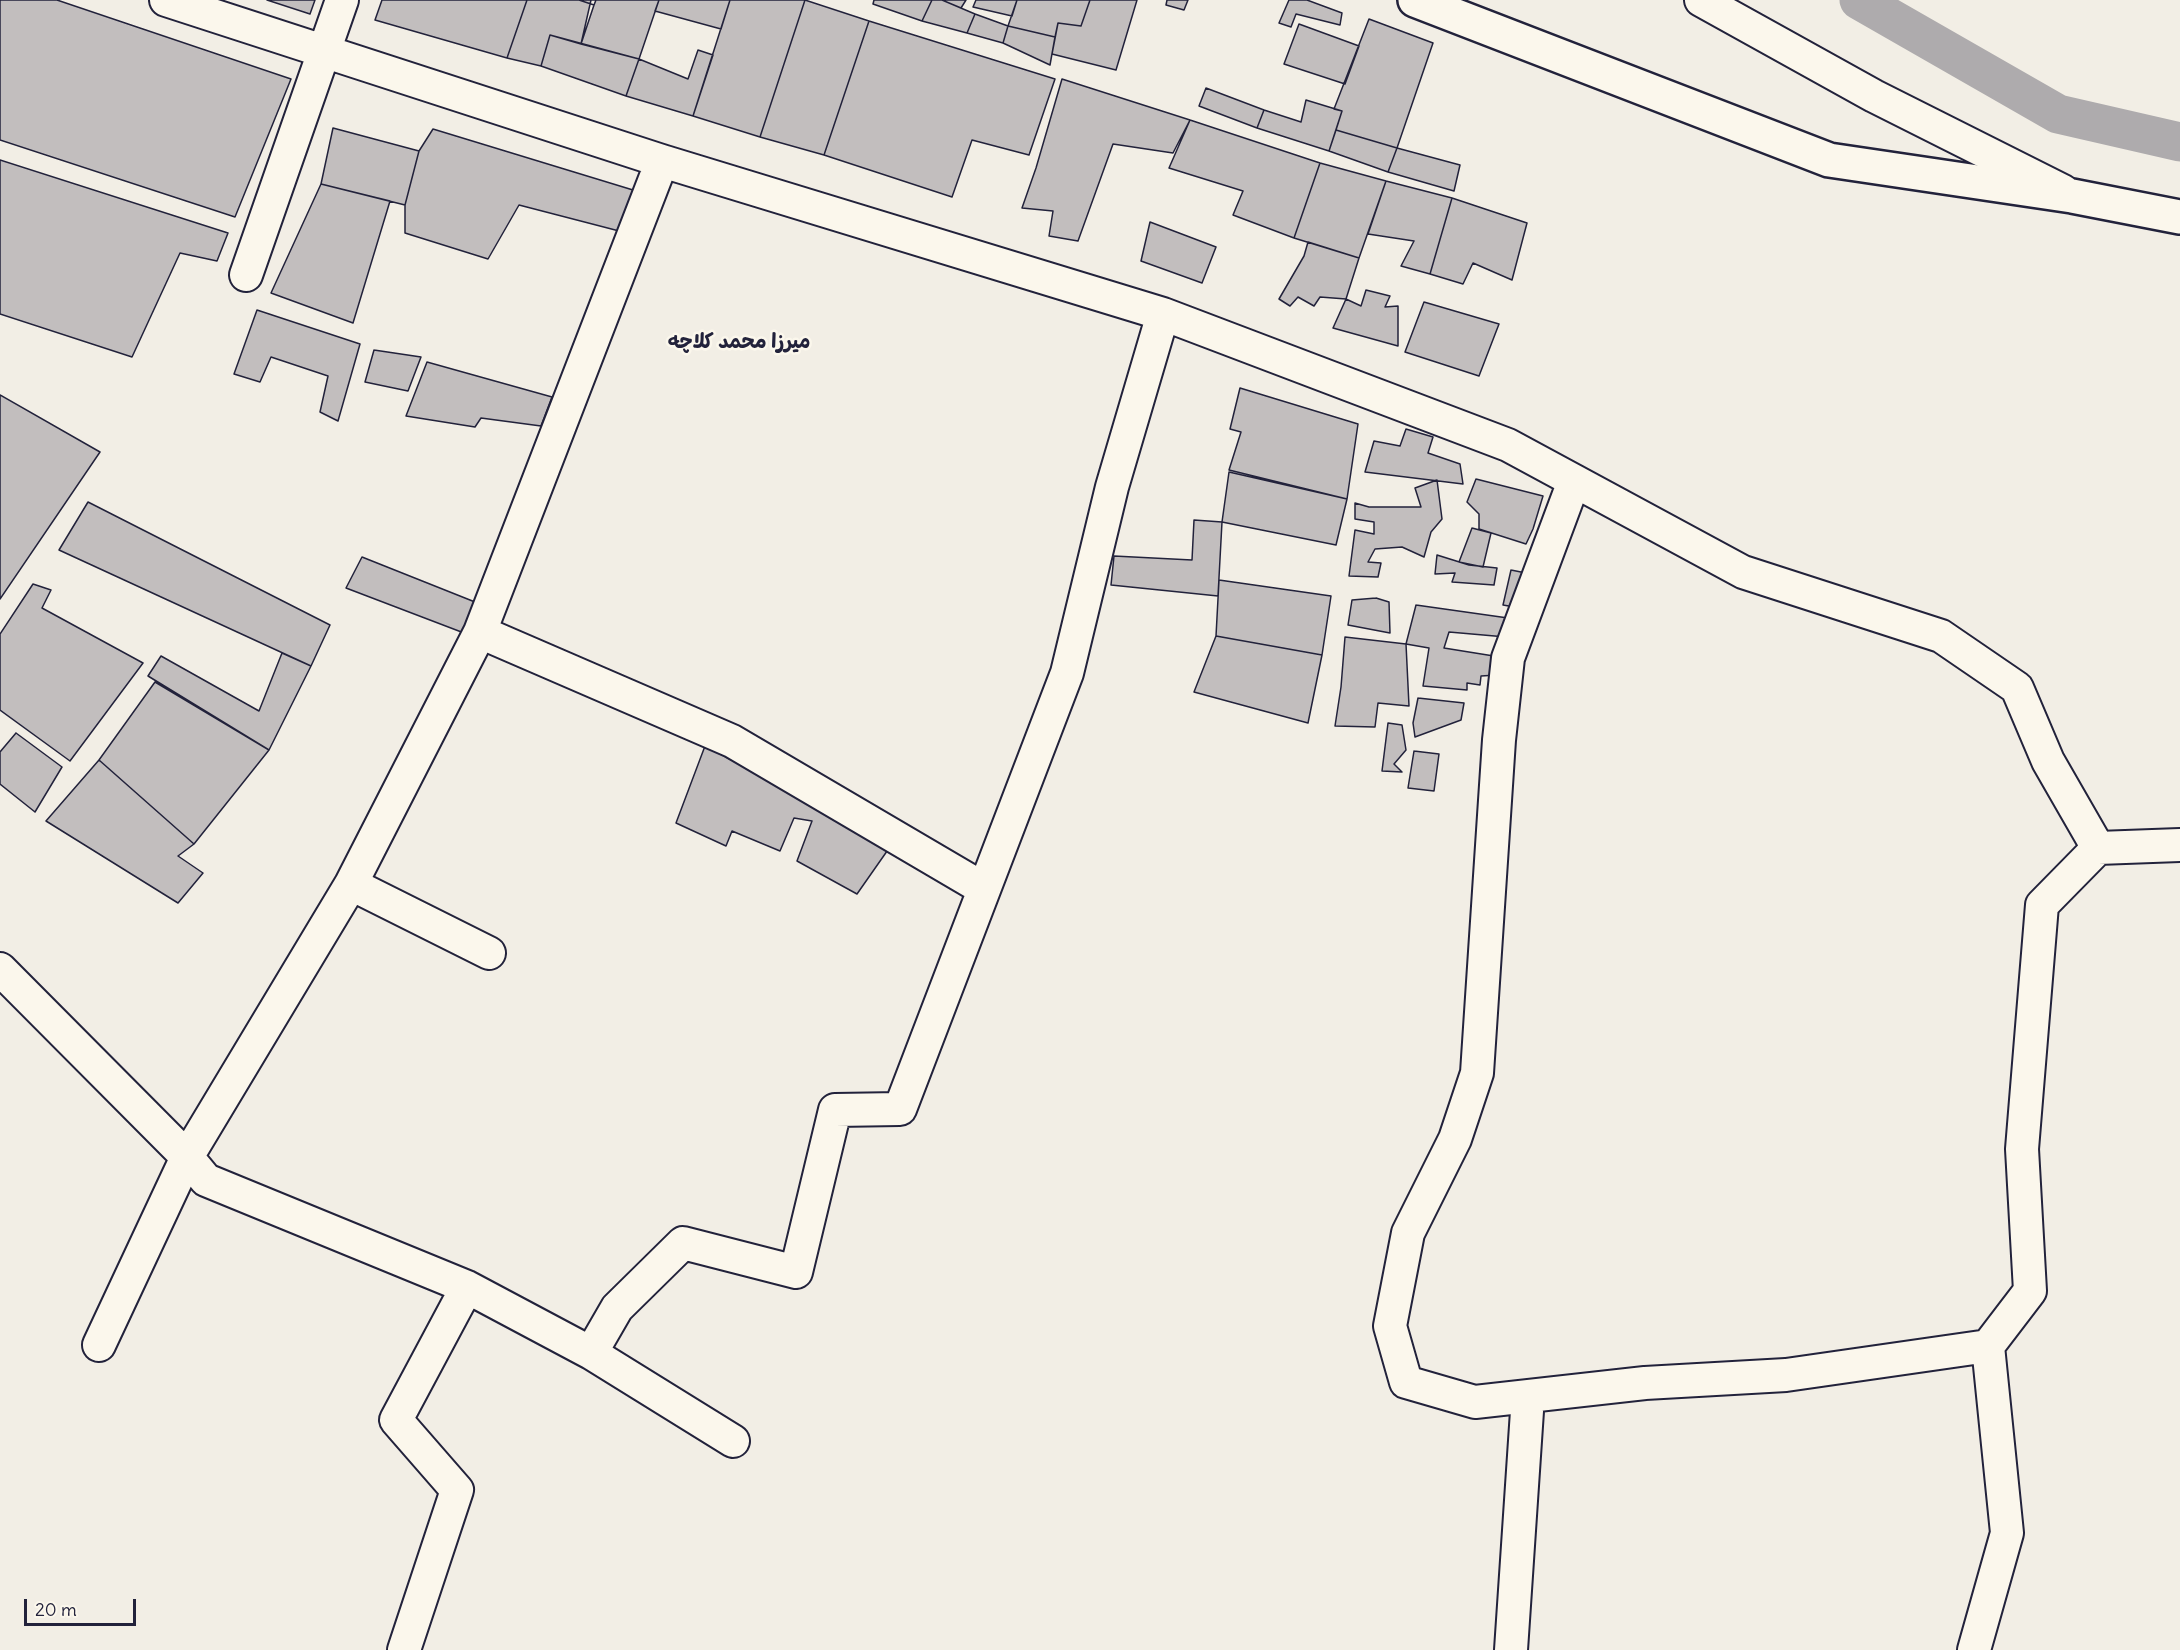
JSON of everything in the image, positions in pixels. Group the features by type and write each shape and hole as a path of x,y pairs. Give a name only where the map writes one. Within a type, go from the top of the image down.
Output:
{"main road":[{"path":"1415,0 1829,159 2072,196 2180,217"}],"street":[{"path":"166,0 662,161 1163,314 1508,446 1743,572 1941,636 2017,688 2048,761 2098,848"},
{"path":"246,275 342,0"},
{"path":"1701,0 1874,96 2072,196"},
{"path":"99,1345 187,1157 351,884 480,632 662,161"},
{"path":"591,1353 617,1308 683,1243 796,1272 835,1110 900,1109 1067,673 1112,487 1163,314"},
{"path":"1574,481 1508,658 1498,752 1477,1073 1455,1139 1408,1233 1390,1326 1406,1382 1475,1402 1645,1383 1786,1375 1988,1347"},
{"path":"480,632 732,741 984,890"},
{"path":"1974,1650 2007,1533 1988,1347 2030,1291 2022,1149 2042,905 2098,848 2180,845"},
{"path":"351,884 489,953"},
{"path":"0,969 187,1157 206,1180 467,1287 591,1353 733,1441"},
{"path":"404,1650 457,1490 396,1420 467,1287"},
{"path":"1511,1650 1528,1396"}],"building":[{"path":"0,0 57,0 291,79 235,217 0,140"},
{"path":"267,0 315,0 310,14"},
{"path":"382,0 527,0 507,58 375,20"},
{"path":"527,0 579,0 594,5 581,44 550,35 541,66 507,58"},
{"path":"579,0 596,0 594,5"},
{"path":"591,0 659,0 639,59 581,44"},
{"path":"659,0 730,0 721,29 655,11"},
{"path":"730,0 805,0 760,137 693,116"},
{"path":"805,0 869,21 824,155 760,137"},
{"path":"874,0 932,0 922,21 873,4"},
{"path":"932,0 942,0 975,14 967,33 922,21"},
{"path":"942,0 966,0 961,8"},
{"path":"976,0 1017,0 1012,16 973,7"},
{"path":"1017,0 1090,0 1081,26 1058,23 1055,37 1008,26"},
{"path":"1090,0 1137,0 1116,70 1052,54 1058,23 1081,26"},
{"path":"1167,0 1188,0 1184,10 1166,5"},
{"path":"1289,0 1307,0 1342,13 1340,25 1296,14 1291,27 1279,23"},
{"path":"975,14 1008,26 1003,43 967,33"},
{"path":"1369,19 1433,43 1397,148 1336,130 1342,111 1334,109"},
{"path":"869,21 1055,79 1029,155 972,140 952,197 824,155"},
{"path":"1299,24 1359,46 1345,84 1284,64"},
{"path":"1008,26 1055,37 1050,65 1003,43"},
{"path":"550,35 639,59 626,96 541,66"},
{"path":"698,50 713,55 693,116 626,96 639,59 688,79"},
{"path":"1062,79 1190,120 1173,153 1113,144 1078,241 1049,236 1053,211 1022,208"},
{"path":"1206,88 1264,110 1257,128 1199,106"},
{"path":"1306,100 1342,111 1329,151 1257,128 1264,110 1301,122"},
{"path":"1190,120 1320,163 1294,238 1233,215 1243,191 1169,168"},
{"path":"333,128 419,151 405,205 321,184"},
{"path":"433,129 633,190 623,232 519,205 488,259 405,233 405,205 419,151"},
{"path":"1336,130 1397,148 1388,172 1329,151"},
{"path":"1397,148 1460,165 1454,191 1388,172"},
{"path":"0,160 228,233 217,261 180,253 132,357 0,314"},
{"path":"1320,163 1386,181 1359,258 1294,238"},
{"path":"1386,181 1452,198 1430,274 1401,266 1414,241 1368,234"},
{"path":"321,184 390,201 353,323 271,293"},
{"path":"1452,198 1527,223 1512,280 1473,263 1463,284 1430,274"},
{"path":"1150,222 1216,247 1202,283 1141,261"},
{"path":"1308,242 1359,258 1346,299 1320,297 1314,306 1298,297 1290,306 1279,299 1304,256"},
{"path":"1366,290 1390,296 1385,307 1398,306 1398,346 1333,328 1346,299 1361,306"},
{"path":"1424,302 1499,324 1479,376 1405,352"},
{"path":"257,310 360,344 338,421 320,412 328,376 271,357 260,382 234,374"},
{"path":"374,350 421,357 408,391 365,382"},
{"path":"427,362 552,397 541,426 481,418 475,427 406,416"},
{"path":"1240,388 1358,424 1347,499 1229,470 1241,432 1230,429"},
{"path":"0,395 100,452 0,599"},
{"path":"1406,429 1433,437 1428,453 1460,464 1463,484 1365,472 1374,441 1400,446"},
{"path":"1229,472 1347,499 1336,545 1222,522"},
{"path":"1476,479 1543,496 1526,544 1479,529 1479,514 1467,502"},
{"path":"1437,480 1442,519 1431,532 1424,557 1402,547 1375,549 1368,562 1381,563 1378,577 1349,576 1355,530 1374,534 1374,522 1355,519 1355,503 1369,507 1421,507 1415,488"},
{"path":"88,502 330,625 311,666 59,550"},
{"path":"1194,520 1222,522 1218,596 1111,585 1114,556 1192,560"},
{"path":"1472,528 1491,533 1483,567 1459,562"},
{"path":"1437,555 1469,565 1497,568 1494,585 1452,582 1455,573 1435,574"},
{"path":"362,557 475,602 464,633 346,588"},
{"path":"1511,570 1531,574 1520,608 1503,605"},
{"path":"1219,580 1331,596 1322,655 1216,636"},
{"path":"33,584 51,590 42,608 143,663 70,761 0,710 0,634"},
{"path":"1376,598 1389,602 1390,633 1348,625 1352,600"},
{"path":"1416,605 1508,618 1506,637 1449,632 1444,648 1500,657 1497,675 1481,676 1480,685 1467,683 1467,690 1423,686 1429,648 1406,644"},
{"path":"1216,636 1322,655 1308,723 1194,692"},
{"path":"1345,637 1406,644 1409,706 1378,703 1375,727 1335,726"},
{"path":"282,653 311,666 269,750 148,676 161,656 259,711"},
{"path":"155,682 269,750 194,844 99,760"},
{"path":"1418,698 1464,703 1461,720 1415,737 1413,723"},
{"path":"1388,723 1402,725 1406,750 1394,764 1402,772 1382,771"},
{"path":"16,733 62,767 35,812 0,784 0,752"},
{"path":"705,746 892,844 857,894 797,861 812,821 794,818 780,851 732,831 726,846 676,823"},
{"path":"1414,751 1439,754 1434,791 1408,788"},
{"path":"99,760 194,844 178,856 203,873 178,903 46,821"}],"waterway":[{"path":"1859,0 2058,114 2180,142"}],"district":[{"name":"میرزا محمد کلاچه","path":"739,342"}]}
